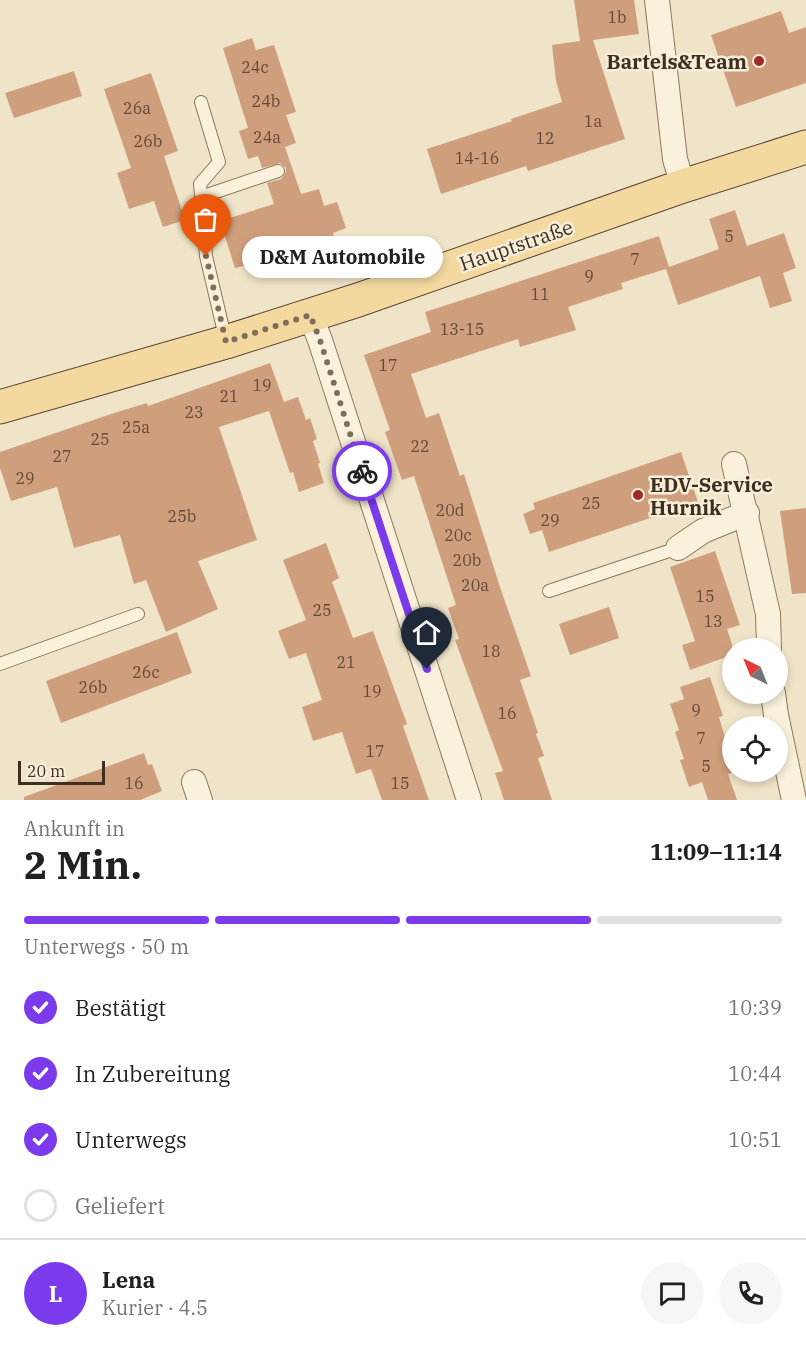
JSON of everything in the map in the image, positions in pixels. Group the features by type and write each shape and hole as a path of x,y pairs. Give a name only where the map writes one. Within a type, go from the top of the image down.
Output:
{"main road":[{"name":"Hauptstraße","path":"0,407 226,342 369,297 683,186 806,147"}],"street":[{"path":"657,0 675,159 683,186"},
{"path":"310,315 469,800"},
{"path":"734,464 747,513 768,614 769,638"},
{"path":"678,548 703,531 747,513"},
{"path":"775,704 794,800"}],"lane":[{"path":"201,102 219,162 200,184 206,256 226,342"},
{"path":"201,197 279,171"},
{"path":"549,591 678,548"},
{"path":"0,664 138,614"}],"building":[{"path":"574,0 634,0 639,34 593,40 625,139 528,171 526,166 441,194 427,149 562,102 556,81 552,45 580,41"},
{"name":"Bartels&Team","path":"781,11 789,33 806,27 806,83 736,107 711,35"},
{"path":"252,38 256,50 274,45 296,112 286,115 296,143 285,147 301,194 319,189 324,206 337,202 346,228 333,233 334,237 318,241 320,247 253,269 251,264 235,268 220,221 274,204 267,183 281,179 286,168 280,163 262,168 258,156 248,159 239,131 248,128 223,48"},
{"path":"74,71 82,96 14,118 5,93"},
{"path":"151,73 178,151 164,156 185,220 163,227 154,201 129,209 117,173 131,168 104,89"},
{"path":"735,210 747,246 784,233 796,268 783,273 792,301 770,308 760,276 678,305 666,269 621,283 623,289 568,307 576,330 520,347 518,339 411,374 426,418 439,413 460,476 464,474 531,676 520,680 538,733 536,734 544,756 538,758 552,800 504,800 495,773 503,771 455,640 459,639 448,608 456,605 414,476 402,480 385,432 390,430 364,355 431,332 425,312 659,236 669,267 719,249 709,219"},
{"path":"270,363 284,402 298,397 306,420 310,418 317,439 313,441 324,483 299,492 293,472 290,473 269,411 219,427 257,540 198,561 218,609 166,632 146,580 134,584 120,535 74,548 57,487 11,501 0,468 0,452 114,413 147,403 148,406"},
{"path":"681,452 698,502 549,552 542,530 530,534 523,514 535,509 533,503"},
{"path":"806,508 806,593 792,594 780,511"},
{"path":"326,543 339,578 332,582 353,638 373,631 407,724 403,726 429,800 382,800 371,769 356,774 342,732 313,741 302,707 322,700 306,653 289,659 278,631 306,620 283,560"},
{"path":"715,551 740,625 727,629 730,638 722,638 722,659 690,670 682,645 695,641 670,567"},
{"path":"609,607 619,638 570,655 559,624"},
{"path":"177,632 192,673 61,723 46,681"},
{"path":"710,677 723,716 719,717 722,727 722,782 731,782 737,800 708,800 702,782 689,787 680,760 684,759 675,732 679,730 670,704 684,699 680,687"},
{"path":"144,753 148,765 152,764 162,791 140,800 24,800 24,797"}],"way so far":[{"path":"206,256 226,342 310,315 362,471"}],"place":[{"name":"Bartels&Team","path":"759,61"},
{"name":"D&M Automobile","path":"206,256"},
{"name":"EDV-Service Hurnik","path":"638,495"}],"route":[{"path":"362,471 427,669"}]}
